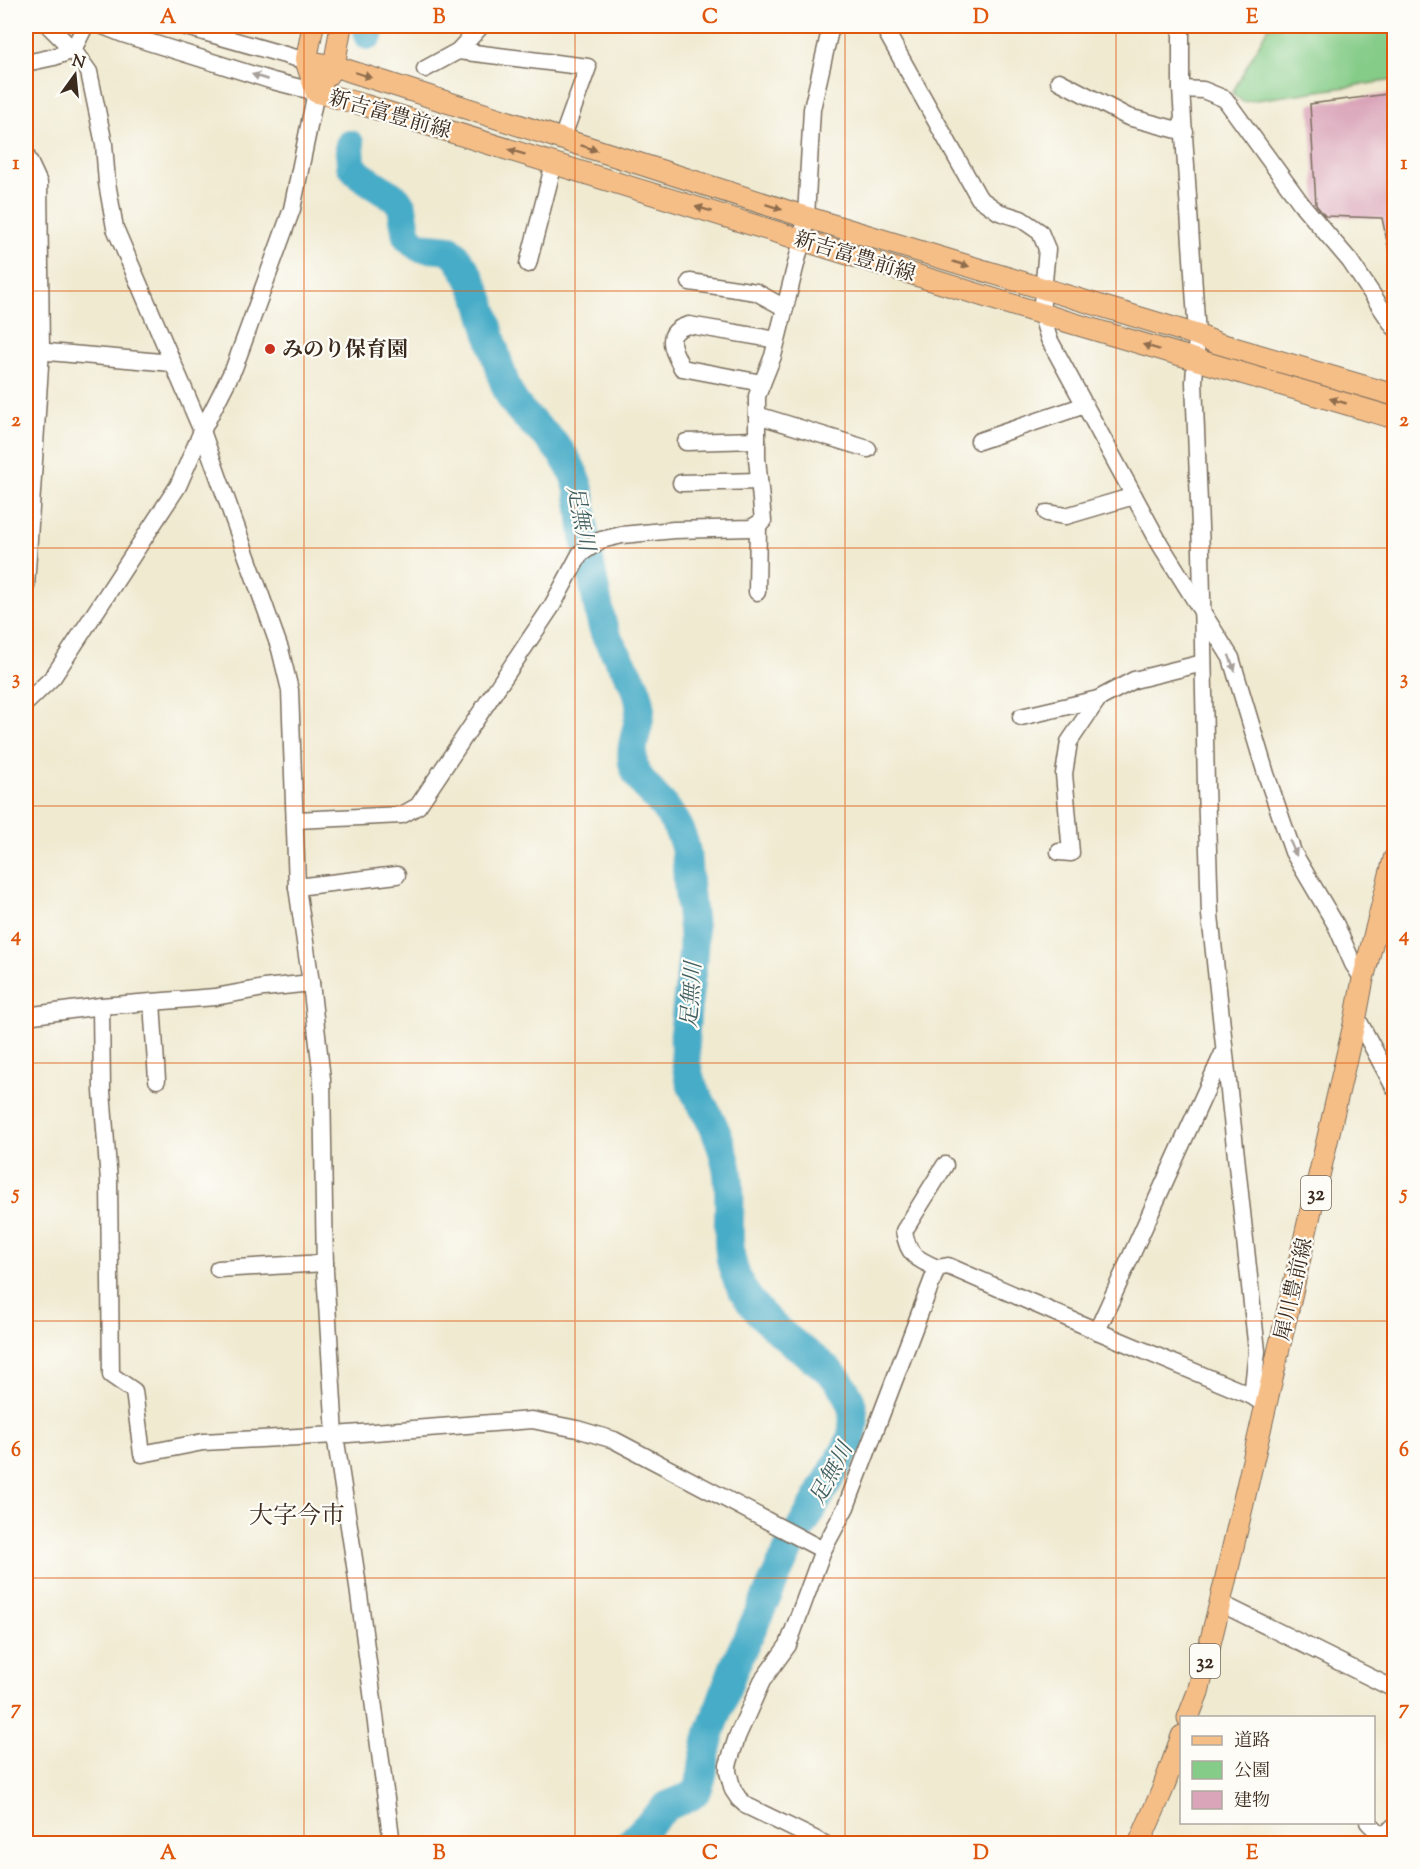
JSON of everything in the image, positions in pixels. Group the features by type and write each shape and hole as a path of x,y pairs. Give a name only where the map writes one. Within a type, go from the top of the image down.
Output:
{"main road":[{"name":"新吉富豊前線","path":"313,26 306,61 316,92"},
{"name":"新吉富豊前線","path":"316,92 334,66 341,26"},
{"name":"新吉富豊前線","path":"306,61 334,66 806,217 1395,395"},
{"name":"新吉富豊前線","path":"316,92 1195,360 1395,418"},
{"name":"犀川豊前線","path":"1189,1716 1198,1692 1220,1603 1259,1401 1395,858"},
{"path":"1139,1844 1180,1742"}],"street":[{"path":"49,26 73,50 89,72 104,144 107,183 115,228 202,431 280,649 290,690 297,887 312,983 322,1079 325,1263 335,1435 393,1844"},
{"path":"26,63 73,50 85,26"},
{"path":"28,696 53,677 178,486 202,431 234,368 291,208 316,92 262,78 103,26"},
{"path":"183,26 306,61"},
{"path":"426,69 458,51 481,26"},
{"path":"296,820 402,815 418,806 552,606 580,554 601,540 622,535 674,530 751,528 763,521 757,440 757,396 773,356 802,240 806,217 812,109 831,26"},
{"path":"883,26 979,198 999,212 1021,219 1040,232 1047,249 1041,313 1049,339 1160,544 1231,658 1266,774 1293,852 1336,925 1353,964 1363,979"},
{"path":"945,1165 904,1231 906,1246 915,1257 937,1268 948,1266 1259,1401 1257,1351 1210,915 1202,551 1194,382 1197,334 1181,89 1181,26"},
{"path":"458,51 588,67 562,139"},
{"path":"1059,81 1128,117 1185,132"},
{"path":"1181,89 1203,90 1225,99 1303,206 1350,261 1395,327"},
{"path":"26,155 39,183 26,585"},
{"path":"528,264 554,163"},
{"path":"690,282 756,292 785,308"},
{"path":"762,383 682,368 671,346 674,332 679,327 689,325 777,340"},
{"path":"33,350 172,363"},
{"path":"979,441 1084,405"},
{"path":"757,415 868,449"},
{"path":"686,442 757,440"},
{"path":"681,483 759,481"},
{"path":"1047,513 1066,516 1134,496"},
{"path":"757,592 758,524"},
{"path":"1021,717 1098,699 1134,680 1203,663"},
{"path":"1059,852 1071,853 1064,774 1069,742 1098,699"},
{"path":"297,887 398,874"},
{"path":"26,1016 101,1006 215,997 264,988 312,983"},
{"path":"152,1002 157,1080"},
{"path":"101,1006 102,1091 109,1181 111,1376 134,1391 142,1454 203,1442 335,1435 532,1420 577,1429 614,1440 823,1550"},
{"path":"1356,1016 1395,1087"},
{"path":"1097,1331 1224,1051"},
{"path":"218,1269 325,1263"},
{"path":"825,1844 747,1806 733,1790 728,1765 737,1737 762,1681 788,1645 823,1550 846,1507 937,1268"},
{"path":"1220,1603 1395,1689"},
{"path":"1370,1824 1383,1837 1395,1826"}],"green space":[{"path":"1269,26 1394,26 1394,80 1243,102 1232,93"}],"building":[{"path":"1395,93 1395,251 1389,251 1382,218 1325,216 1316,205 1310,104"}],"waterway":[{"name":"足無川","path":"368,35 370,26"},
{"name":"足無川","path":"350,145 351,165 360,175 397,199 402,207 407,236 419,247 450,250 462,264 479,298 501,372 511,397 522,412 557,448 575,477 603,627 638,694 640,711 633,748 633,763 641,781 671,816 685,847 694,937 686,1014 686,1061 692,1086 710,1118 727,1167 729,1235 733,1267 739,1284 750,1301 775,1328 836,1378 850,1400 853,1412 850,1442 788,1551 734,1667 710,1733 697,1790 691,1796 667,1806 629,1844"}],"place":[{"name":"みのり保育園","path":"270,349"}],"district":[{"name":"大字今市","path":"297,1515"}]}
